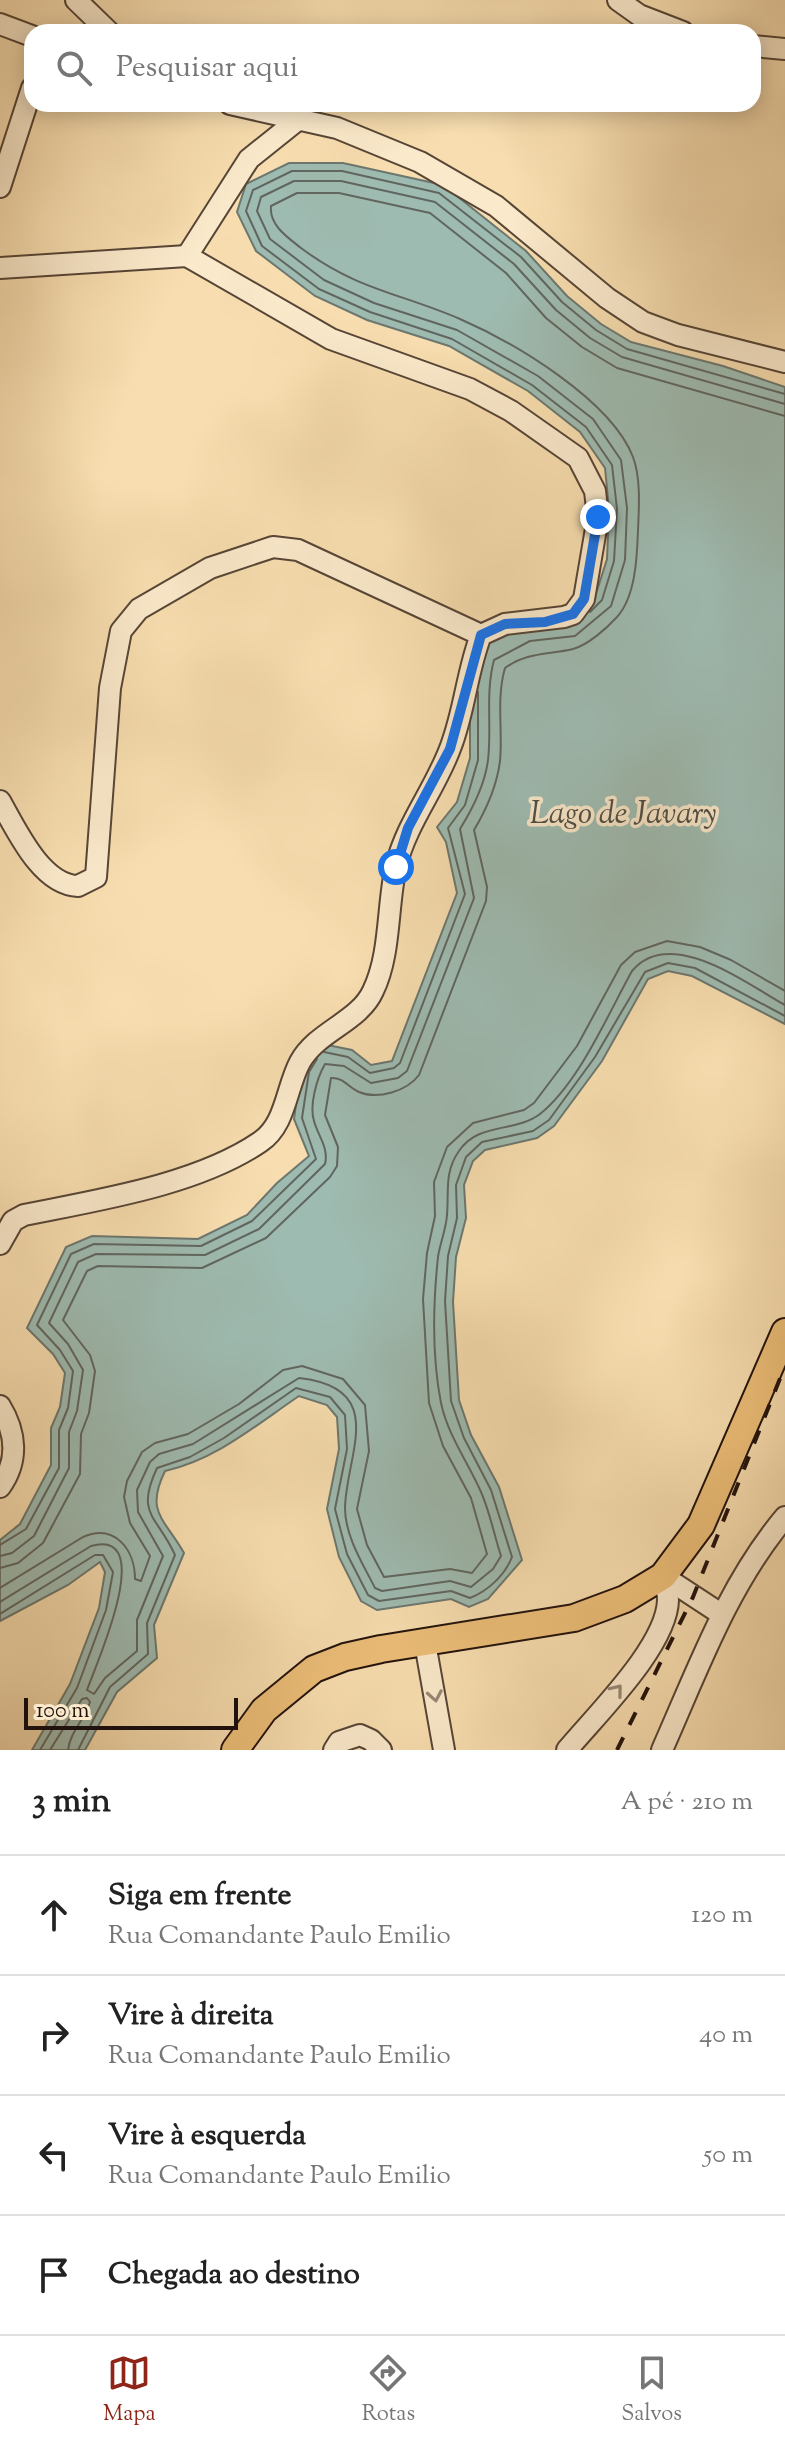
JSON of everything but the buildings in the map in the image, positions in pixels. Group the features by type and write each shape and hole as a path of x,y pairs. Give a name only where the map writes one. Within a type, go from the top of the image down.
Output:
{"main road":[{"path":"235,1750 264,1710 314,1669 345,1657 574,1618 625,1599 663,1576 701,1525 785,1332"}],"street":[{"path":"76,0 101,24"},
{"path":"618,0 639,15 662,24"},
{"path":"0,24 24,33"},
{"path":"761,47 785,49"},
{"path":"0,187 24,112"},
{"path":"267,112 368,138 420,162 496,206 607,298 643,322 678,335 785,362"},
{"path":"187,256 249,159 299,119"},
{"path":"0,268 187,256 331,339 470,389 511,411 578,458 595,491 598,517 584,599 573,614 505,624 481,635 298,550 273,547 210,568 139,609 121,631 110,688 96,877 78,886 55,879 18,832 0,801"},
{"path":"0,1244 13,1221 24,1215 102,1199 174,1179 212,1166 260,1143 271,1133 300,1062 333,1027 363,1006 375,988 396,867 408,828 450,749 481,635"},
{"path":"0,1406 10,1423 14,1442 12,1462 0,1487"},
{"path":"662,1750 721,1614 761,1546 785,1517"},
{"path":"663,1576 721,1614"},
{"path":"567,1750 649,1649 661,1628 668,1600 663,1576"},
{"path":"425,1643 444,1750"},
{"path":"334,1750 339,1742 360,1735 381,1750"}],"water":[{"name":"Lago de Javary","path":"289,163 343,163 443,185 526,251 567,296 601,324 631,342 723,366 785,387 785,1024 692,976 668,971 648,979 602,1061 554,1126 537,1138 485,1150 473,1161 464,1185 466,1218 456,1257 453,1302 459,1400 471,1435 499,1487 522,1560 488,1599 469,1607 451,1599 377,1610 361,1601 339,1557 327,1509 339,1449 337,1417 327,1405 299,1396 219,1450 165,1471 159,1485 157,1506 184,1553 154,1625 157,1658 117,1692 85,1750 32,1750 70,1684 99,1608 105,1572 100,1562 68,1585 0,1621 0,1540 20,1524 51,1465 51,1428 60,1407 65,1373 53,1354 27,1328 66,1247 92,1236 198,1239 247,1215 277,1183 309,1156 294,1119 301,1069 318,1043 352,1050 371,1065 392,1061 457,893 446,842 437,827 457,802 470,758 470,681 480,646 525,624 567,619 595,597 607,559 609,509 605,468 580,432 528,391 449,346 367,320 315,296 256,251 237,212 246,184"}],"railway":[{"path":"617,1750 693,1597 785,1366"}],"route":[{"path":"396,867 408,828 450,749 459,724 472,658 481,635 505,624 545,622 573,614 584,599 598,517"}]}
